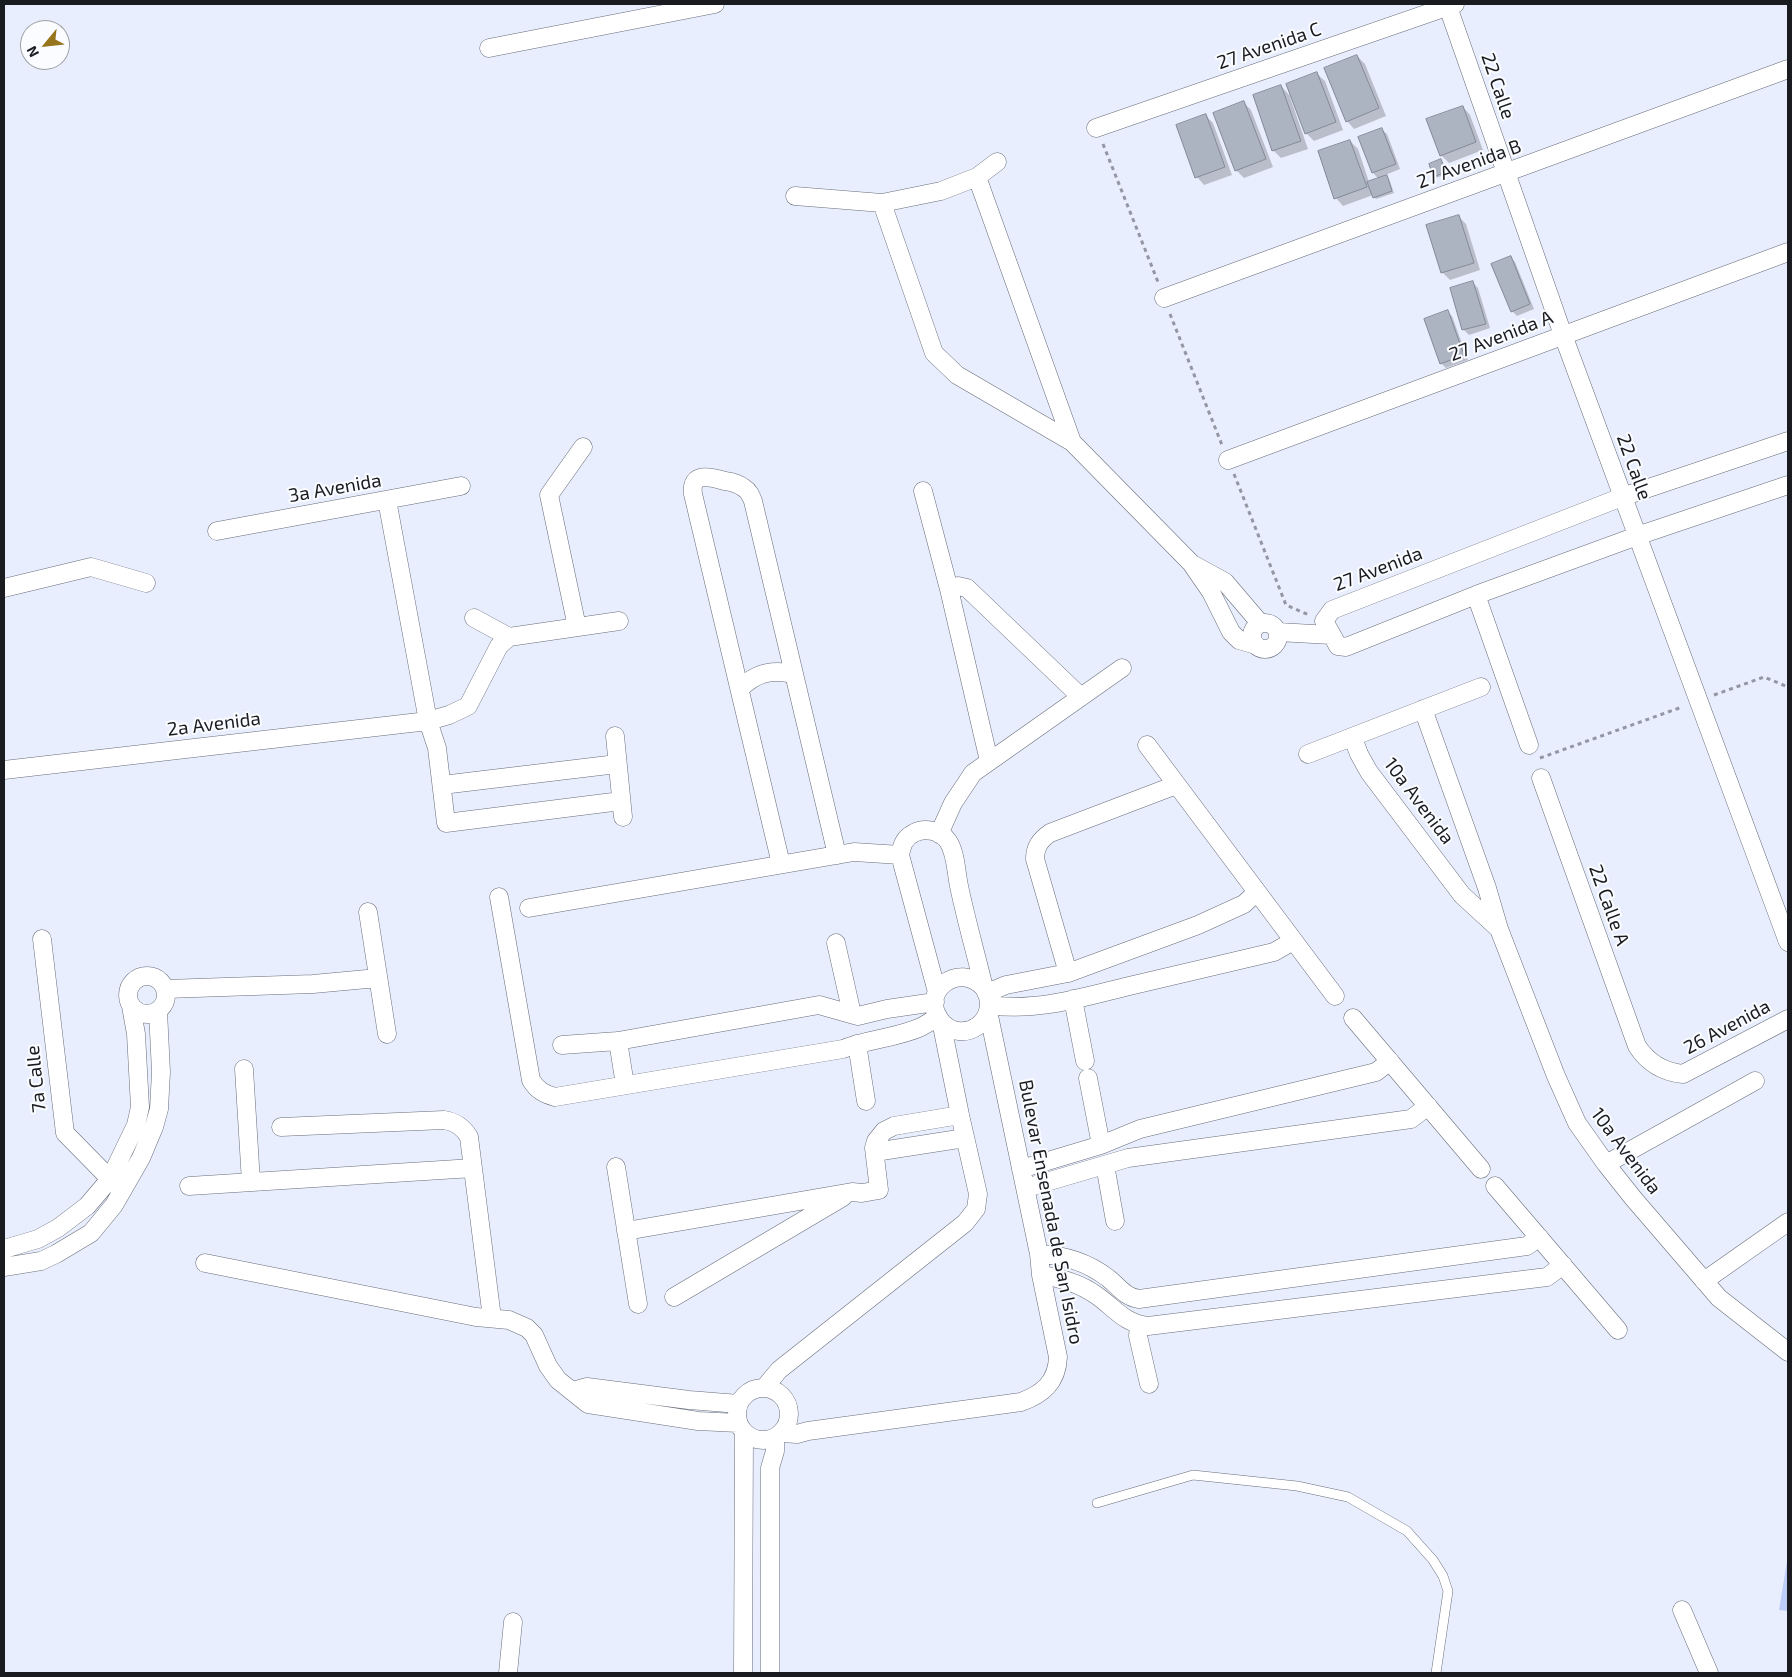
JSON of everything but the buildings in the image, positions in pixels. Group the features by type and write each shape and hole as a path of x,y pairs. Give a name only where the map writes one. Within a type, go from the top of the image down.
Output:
{"street":[{"path":"489,48 715,4"},
{"name":"27 Avenida C","path":"1096,128 1450,5"},
{"name":"22 Calle","path":"1450,5 1563,335 1788,942"},
{"name":"27 Avenida B","path":"1164,298 1788,69"},
{"path":"795,196 882,203 941,191 977,177 997,162"},
{"path":"977,177 1072,442"},
{"path":"882,203 934,353 957,375 1072,442 1191,563 1211,592 1231,632 1240,640 1264,649 1272,647 1278,641 1276,628 1269,623 1260,623 1252,633 1253,642 1256,645"},
{"name":"27 Avenida A","path":"1228,460 1788,252"},
{"name":"27 Avenida","path":"1327,628 1332,610 1622,498 1788,441"},
{"path":"577,627 549,495 583,447"},
{"path":"781,864 693,494 694,484 701,477 709,476 739,484 751,497 837,855"},
{"path":"1278,632 1327,628 1338,646 1346,647 1476,595 1636,536 1788,485"},
{"name":"3a Avenida","path":"217,531 461,486"},
{"path":"923,491 949,589 989,761"},
{"path":"388,500 428,721 437,748 446,823 622,809 615,736"},
{"path":"1191,563 1225,582 1260,623"},
{"path":"4,588 91,567 146,583"},
{"path":"949,589 958,586 967,588 1081,697"},
{"path":"1476,595 1532,753"},
{"path":"474,618 509,637 619,621"},
{"name":"2a Avenida","path":"4,770 428,721 449,715 468,706 499,646 509,637"},
{"path":"764,1388 779,1370 971,1217 976,1209 978,1194 938,1008 900,855 902,844 914,832 931,830 939,834 952,803 973,774 1122,668"},
{"path":"740,689 755,676 764,673 784,672 793,674"},
{"path":"1308,754 1481,687"},
{"name":"10a Avenida","path":"1422,709 1487,888 1499,929 1576,1123 1606,1164 1719,1298 1788,1352"},
{"name":"10a Avenida","path":"1353,738 1359,754 1370,772 1462,895 1499,929"},
{"path":"1147,745 1335,996"},
{"path":"442,785 617,764"},
{"name":"22 Calle A","path":"1541,778 1637,1046"},
{"path":"1068,973 1035,859 1037,846 1042,838 1050,833 1176,785"},
{"name":"Bulevar Ensenada de San Isidro","path":"778,1436 1021,1402 1040,1394 1049,1386 1058,1364 1041,1275 1039,1254 987,999 959,887 952,850 945,838 939,834"},
{"path":"529,908 854,852 900,855"},
{"path":"938,1008 952,1029 971,1030 982,1023 987,999 1006,985 1068,973 1198,925 1244,904 1257,892"},
{"path":"499,896 531,1080 541,1092 555,1097 843,1049 907,1032 922,1026 938,1008 945,982 962,976 974,979 987,999 1006,1008 1038,1006 1274,952 1293,941"},
{"path":"368,912 386,1034"},
{"name":"7a Calle","path":"42,938 63,1126 69,1138 116,1185"},
{"path":"836,942 852,1014"},
{"path":"4,1267 41,1261 56,1254 91,1233 114,1205 116,1185 140,1107 136,1034 128,991 136,978 146,975 156,977 164,984 167,994 165,1004 158,1011 143,1014 131,1006"},
{"path":"166,989 313,984 378,978"},
{"path":"1073,999 1085,1061"},
{"path":"562,1046 618,1041 818,1005 858,1016 887,1009 938,1008"},
{"path":"4,1249 38,1240 58,1228 116,1185 141,1158 154,1127 159,1109 162,1072 158,1011"},
{"path":"1353,1018 1481,1169"},
{"name":"26 Avenida","path":"1637,1046 1647,1060 1654,1065 1673,1073 1683,1074 1788,1019"},
{"path":"618,1041 625,1085"},
{"path":"857,1044 866,1101"},
{"path":"1021,1169 1101,1145 1140,1128 1376,1072 1390,1061"},
{"path":"244,1069 250,1182"},
{"path":"1088,1078 1101,1145"},
{"path":"1606,1164 1756,1080"},
{"path":"1026,1188 1128,1158 1411,1119 1428,1106"},
{"path":"626,1231 852,1192 880,1190 874,1152 876,1141 880,1135 889,1128 960,1115"},
{"path":"281,1126 444,1120 464,1129 469,1137 492,1318"},
{"path":"874,1152 965,1138"},
{"path":"1105,1165 1115,1221"},
{"path":"616,1167 638,1304"},
{"path":"190,1186 473,1168"},
{"path":"1495,1186 1618,1330"},
{"path":"674,1297 852,1192"},
{"path":"1704,1281 1788,1222"},
{"path":"1039,1254 1062,1256 1085,1264 1108,1278 1124,1293 1139,1299 1527,1246 1539,1237"},
{"path":"205,1263 476,1316 510,1320 527,1328 534,1335 548,1366 558,1380 588,1404 741,1428 756,1440 769,1440 778,1436"},
{"path":"1041,1275 1067,1280 1084,1288 1121,1316 1139,1325 1156,1326 1547,1277 1562,1265"},
{"path":"1139,1325 1138,1336 1149,1384"},
{"path":"573,1391 587,1387 689,1400 738,1404"},
{"path":"743,1673 741,1428 736,1416 738,1404 746,1394 751,1390 764,1388 777,1391 789,1408 789,1421 778,1436 770,1468 770,1673"},
{"path":"1682,1610 1710,1673"},
{"path":"508,1673 513,1622"}],"lane":[{"path":"1097,1503 1193,1475 1297,1486 1348,1497 1407,1531 1433,1560 1443,1576 1448,1591 1436,1673"}],"path":[{"path":"1096,128 1286,605 1327,628"},
{"path":"1532,753 1698,701 1764,677 1788,686"}],"shaded area":[{"path":"1788,1555 1788,1611 1779,1610"}]}
